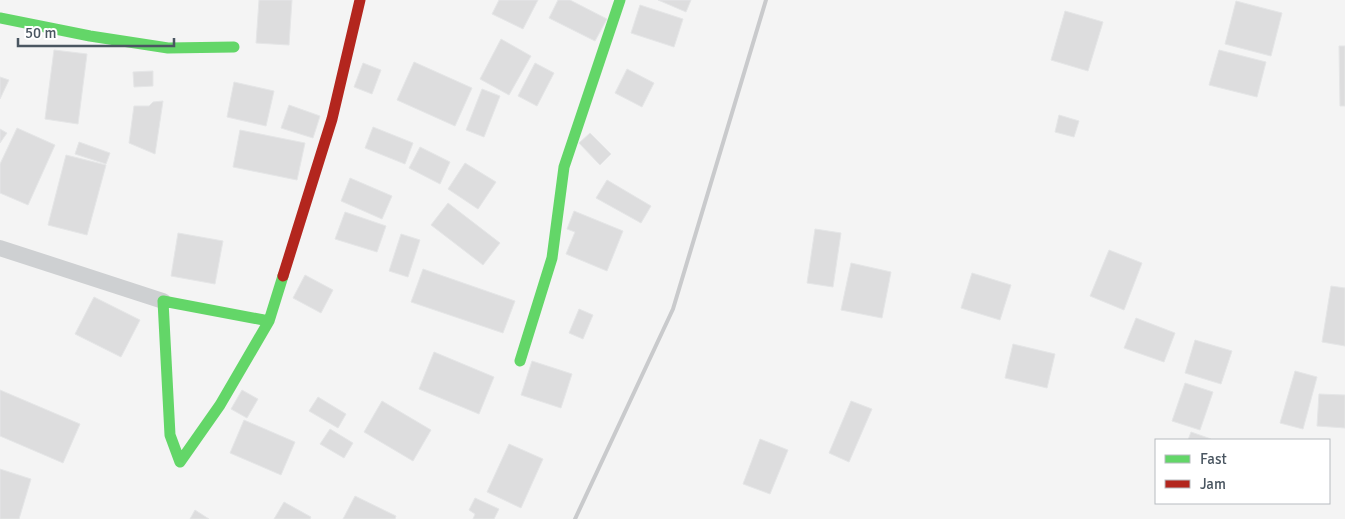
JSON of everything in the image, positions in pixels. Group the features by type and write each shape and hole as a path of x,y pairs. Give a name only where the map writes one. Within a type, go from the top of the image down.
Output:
{"street":[{"path":"163,301 170,435 180,462 220,405 269,321 332,118 360,0"},
{"path":"520,361 552,258 564,167 620,0"},
{"path":"0,18 90,36 168,48 234,47"},
{"path":"0,248 163,301 269,321"}],"building":[{"path":"259,0 292,0 289,45 256,43"},
{"path":"499,0 538,0 523,29 492,14"},
{"path":"558,0 570,0 607,19 595,41 549,18"},
{"path":"658,0 691,0 686,12"},
{"path":"1236,1 1282,13 1271,56 1225,44"},
{"path":"640,5 683,19 674,47 631,33"},
{"path":"1065,11 1103,22 1088,71 1051,60"},
{"path":"501,39 531,56 509,95 480,79"},
{"path":"1339,46 1345,46 1345,106 1340,106"},
{"path":"54,50 87,54 78,124 45,119"},
{"path":"1219,50 1266,62 1257,97 1209,85"},
{"path":"414,62 472,88 455,126 397,100"},
{"path":"363,63 381,70 372,94 354,87"},
{"path":"535,63 554,73 537,106 518,96"},
{"path":"627,69 654,83 642,107 615,93"},
{"path":"153,71 153,86 134,87 133,72"},
{"path":"0,77 9,80 0,99"},
{"path":"234,82 274,91 266,126 227,117"},
{"path":"482,89 500,96 484,137 466,130"},
{"path":"163,101 155,154 129,143 134,106 149,106 153,102"},
{"path":"289,105 320,116 313,138 281,128"},
{"path":"1059,115 1079,121 1074,137 1055,132"},
{"path":"373,127 413,143 405,164 365,148"},
{"path":"17,128 55,145 28,205 0,193 0,164"},
{"path":"0,129 7,133 0,143"},
{"path":"240,130 305,143 297,180 233,167"},
{"path":"590,133 611,154 600,165 579,143"},
{"path":"79,142 110,153 106,164 75,154"},
{"path":"420,147 450,162 440,184 409,168"},
{"path":"66,155 106,165 87,235 48,225"},
{"path":"465,163 496,182 478,209 448,189"},
{"path":"350,178 392,196 382,219 341,201"},
{"path":"607,180 651,206 641,223 596,198"},
{"path":"448,203 500,243 483,265 431,225"},
{"path":"574,211 623,231 607,271 566,254 575,232 567,229"},
{"path":"345,212 386,226 377,252 335,239"},
{"path":"815,229 841,233 833,287 807,283"},
{"path":"178,233 223,241 215,284 171,276"},
{"path":"401,234 420,240 408,277 389,271"},
{"path":"1109,250 1142,263 1124,310 1090,296"},
{"path":"851,263 891,272 882,318 841,310"},
{"path":"423,269 515,301 503,333 411,302"},
{"path":"972,273 1011,285 1000,320 961,308"},
{"path":"305,275 333,290 321,313 293,298"},
{"path":"1331,286 1345,288 1345,346 1322,342"},
{"path":"94,297 140,320 121,357 75,334"},
{"path":"579,309 593,315 583,339 569,333"},
{"path":"1136,318 1175,333 1164,362 1124,348"},
{"path":"1195,340 1232,351 1221,384 1185,373"},
{"path":"1013,344 1055,354 1047,388 1005,378"},
{"path":"434,352 494,377 479,414 419,389"},
{"path":"532,361 572,374 561,408 521,395"},
{"path":"1295,371 1317,377 1303,429 1280,423"},
{"path":"1185,383 1213,392 1200,430 1172,421"},
{"path":"0,390 80,424 63,463 0,436"},
{"path":"242,390 258,399 247,418 231,409"},
{"path":"1319,394 1345,395 1345,428 1317,426"},
{"path":"318,397 346,414 338,428 309,411"},
{"path":"382,401 431,430 413,461 364,432"},
{"path":"851,401 872,409 849,462 829,453"},
{"path":"244,420 295,442 281,475 230,453"},
{"path":"330,429 353,443 344,458 320,444"},
{"path":"1191,432 1211,439 1188,439"},
{"path":"760,439 788,450 770,494 743,484"},
{"path":"509,444 543,459 521,508 487,492"},
{"path":"0,469 31,479 19,519 0,519"},
{"path":"355,496 396,516 395,519 343,519"},
{"path":"475,498 499,509 494,519 473,519 475,514 469,510"},
{"path":"284,502 311,517 310,519 274,519"},
{"path":"195,510 209,519 190,519"}],"railway":[{"path":"575,519 673,309 766,0"}],"traffic: fast":[{"path":"520,361 552,258 564,167 620,0"},
{"path":"0,18 90,36 168,48 234,47"},
{"path":"269,321 163,301 170,435 180,462 220,405 269,321 283,276"}],"traffic: jam":[{"path":"283,276 332,119 360,0"}]}
